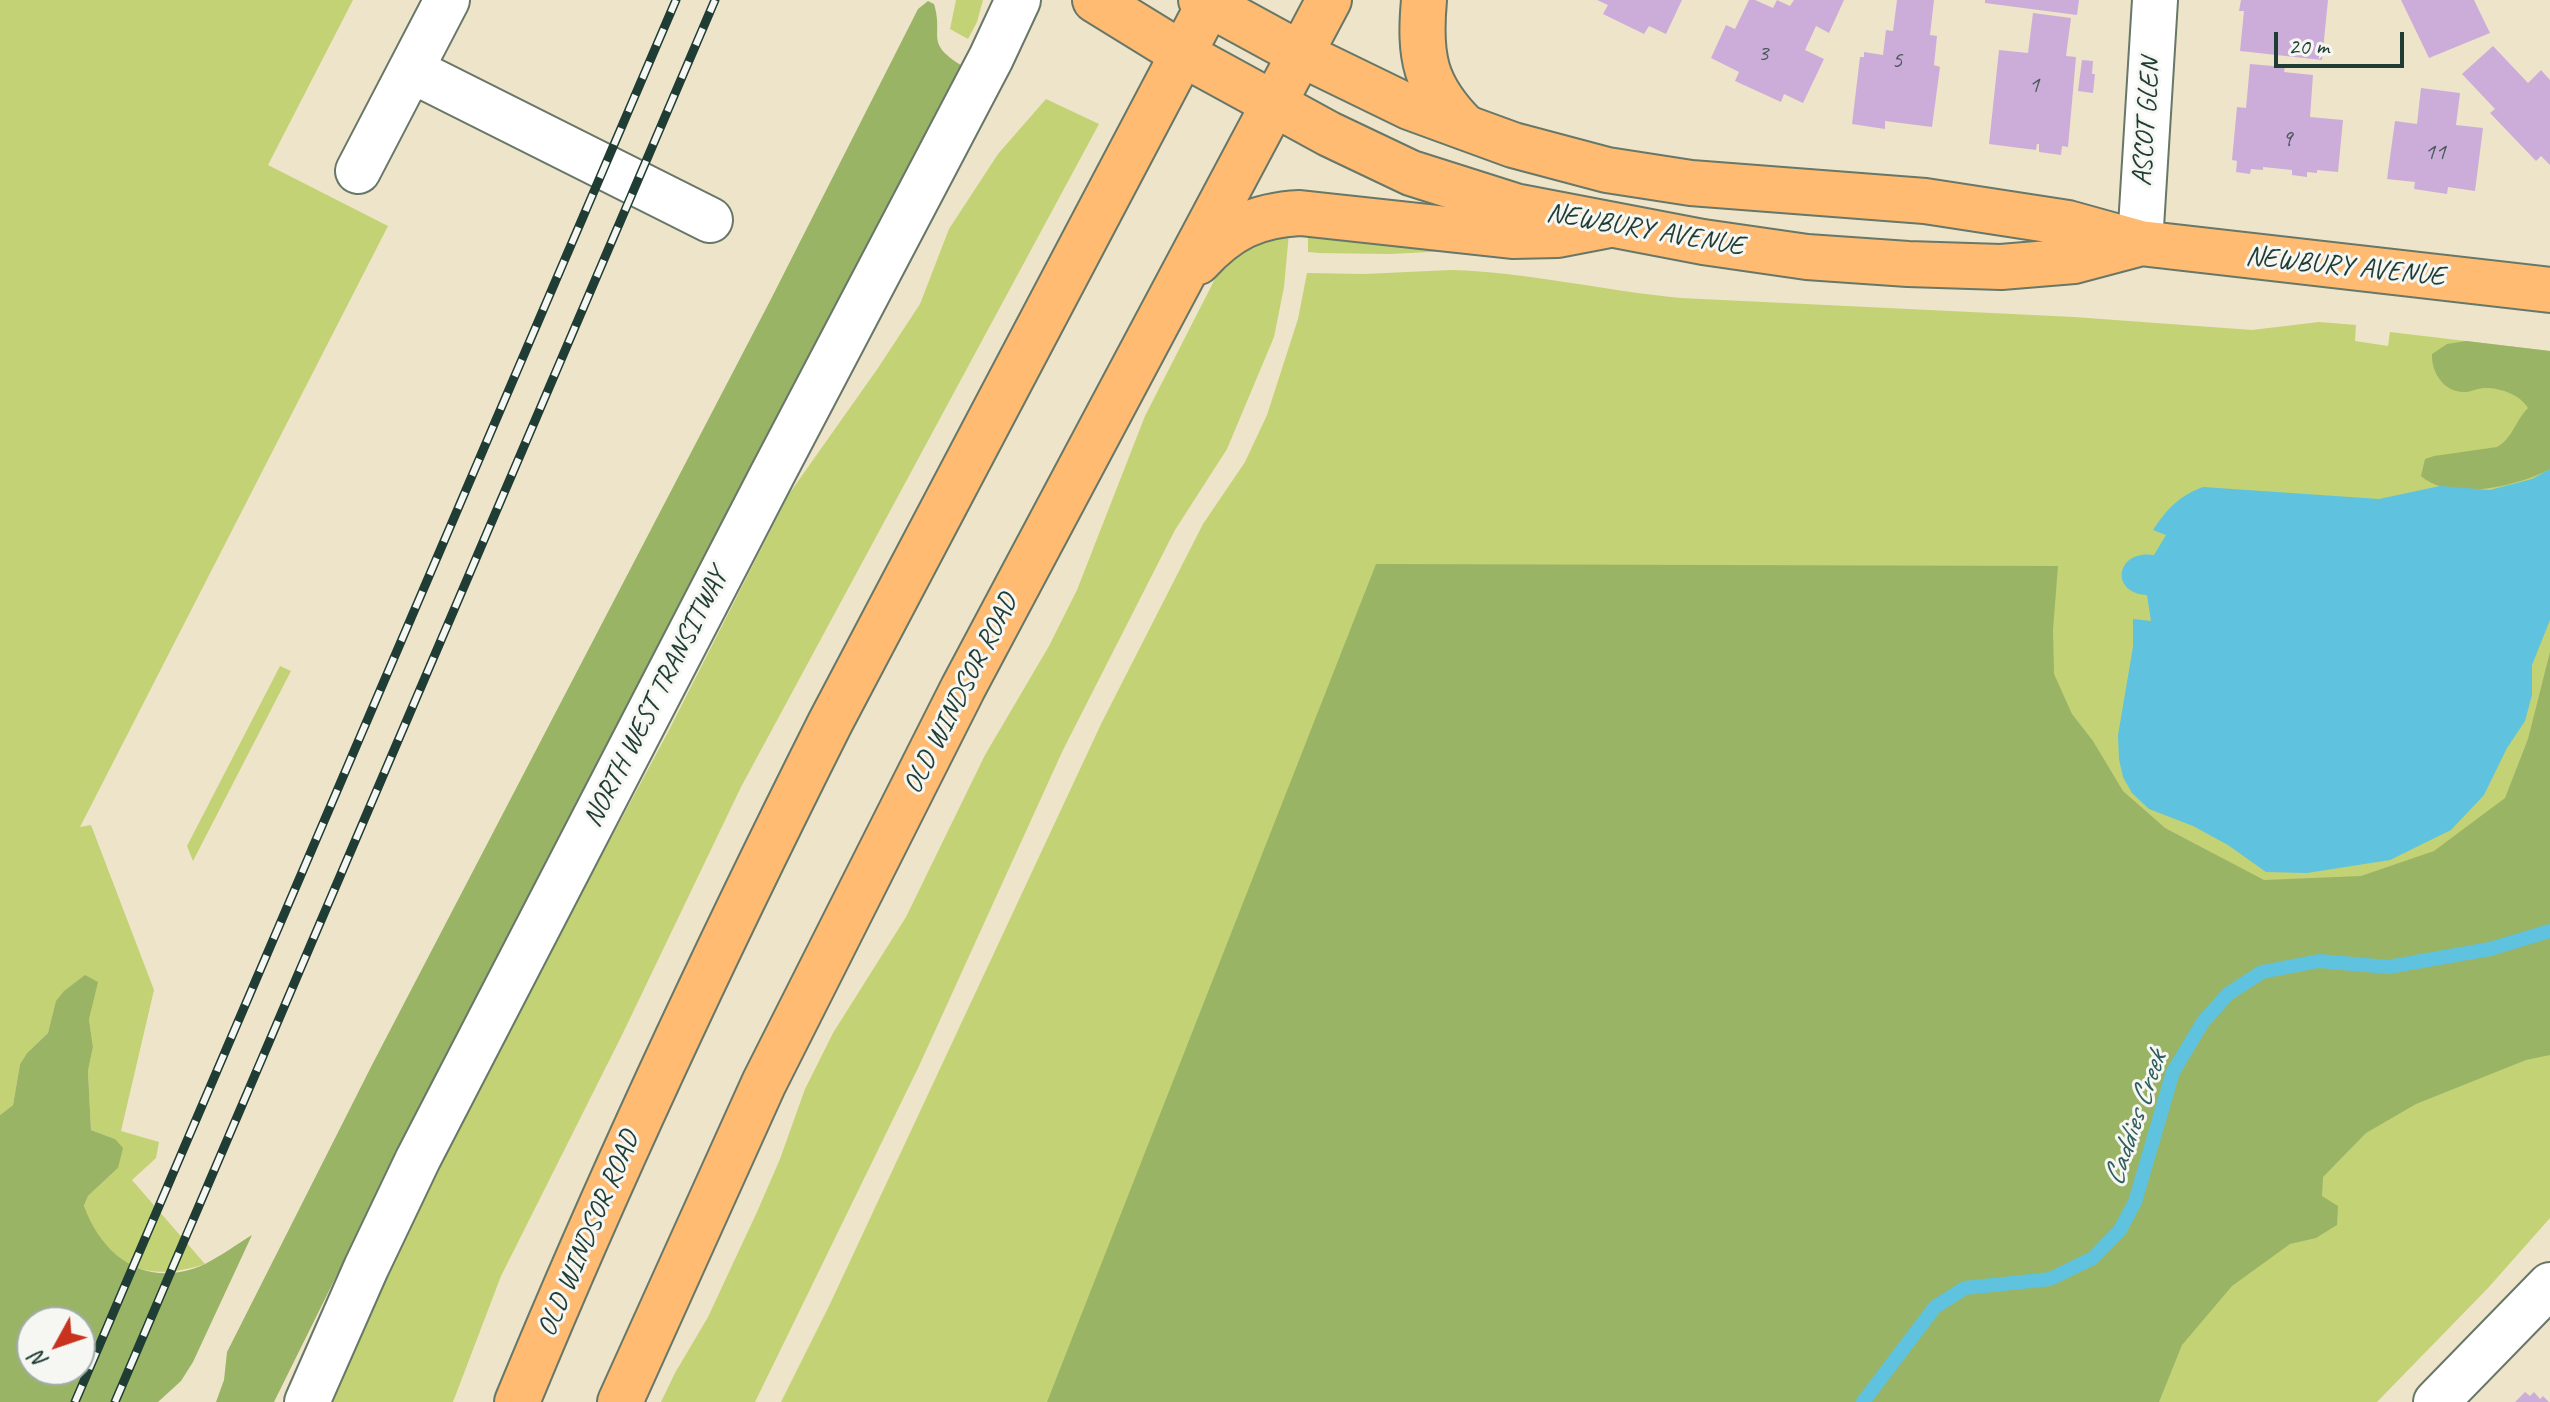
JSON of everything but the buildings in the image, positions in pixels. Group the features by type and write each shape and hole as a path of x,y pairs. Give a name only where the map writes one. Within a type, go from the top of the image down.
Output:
{"main road":[{"name":"NEWBURY AVENUE","path":"1095,0 1273,104 1411,173 1515,206 1703,242 1807,257 2001,267 2074,261 2140,243"},
{"name":"OLD WINDSOR ROAD","path":"620,1402 805,1001 963,688 1329,0"},
{"path":"1424,0 1421,29 1427,75 1445,108 1465,127"},
{"name":"NEWBURY AVENUE","path":"1207,2 1300,54 1409,107 1559,159 1621,173 1691,183 1964,206 2068,223 2140,243 2550,290"},
{"name":"OLD WINDSOR ROAD","path":"517,1402 604,1196 763,856 830,723 1144,131 1207,2"},
{"path":"1178,284 1228,235 1250,221 1271,214 1300,213 1512,236 1558,235 1610,225"}],"street":[{"path":"358,171 447,0"},
{"name":"NORTH WEST TRANSITWAY","path":"307,1402 366,1268 453,1089 991,58 1018,0"},
{"name":"ASCOT GLEN","path":"2140,243 2155,0"},
{"path":"411,70 710,220"},
{"path":"2436,1402 2543,1306"}],"green space":[{"path":"0,0 353,0 268,165 388,226 80,827 91,825 154,990 121,1131 159,1142 156,1158 132,1180 205,1264 183,1270 164,1272 130,1265 104,1244 84,1207 88,1196 118,1168 115,1139 91,1130 88,1071 93,1047 89,1019 57,1000 48,1033 20,1064 13,1105 0,1115"},
{"path":"956,0 983,0 968,39 950,29"},
{"path":"928,1 934,4 937,15 939,44 961,65 815,361 628,722 413,1121 274,1402 216,1402 224,1380 227,1352 373,1063 771,299 918,9"},
{"path":"1046,99 1099,124 741,787 622,1035 501,1276 453,1402 331,1402 440,1157 668,732 789,494 920,304 949,229 998,154"},
{"path":"1308,232 1488,249 1390,254 1308,252"},
{"path":"1289,233 1284,287 1274,337 1227,449 1175,530 1063,750 919,1066 755,1402 661,1402 708,1317 757,1212 805,1089 833,1033 906,917 985,755 1049,646 1077,590 1145,416 1218,273 1245,242"},
{"path":"1451,270 1509,274 1681,298 2074,317 2252,330 2319,322 2356,325 2355,341 2388,346 2390,332 2550,351 2550,1218 2488,1288 2377,1402 781,1402 830,1304 1102,722 1203,524 1245,462 1267,415 1298,319 1307,273"},
{"path":"2466,341 2550,351 2550,469 2521,481 2485,489 2449,488 2421,476 2425,459 2497,447 2507,439 2528,408 2520,399 2503,390 2484,388 2458,391 2440,380 2432,354 2447,344"},
{"path":"1376,564 2058,566 2053,630 2054,674 2072,714 2093,741 2123,791 2165,828 2264,880 2361,876 2434,851 2505,798 2528,739 2550,652 2550,1055 2526,1060 2416,1104 2366,1133 2323,1177 2322,1196 2338,1206 2337,1225 2316,1238 2290,1244 2232,1286 2182,1345 2159,1402 1047,1402"},
{"path":"280,666 291,671 193,861 187,846"},
{"path":"85,975 98,982 89,1019 93,1047 88,1071 91,1130 115,1139 123,1148 118,1168 88,1196 84,1206 103,1241 131,1265 165,1273 185,1271 205,1264 252,1235 193,1362 181,1381 158,1402 0,1402 0,1115 13,1105 20,1064 48,1033 56,1001"}],"water":[{"path":"2550,469 2550,620 2532,665 2532,695 2525,721 2507,748 2484,795 2451,830 2390,860 2307,873 2266,872 2228,845 2193,826 2149,809 2132,793 2123,777 2118,735 2133,647 2133,619 2151,621 2147,595 2127,587 2122,580 2122,572 2132,558 2154,555 2166,535 2153,530 2180,499 2203,487 2379,499 2440,486 2490,490 2532,479"}],"waterway":[{"name":"Caddies Creek","path":"1863,1402 1935,1307 1965,1288 2050,1279 2093,1258 2120,1230 2135,1202 2173,1072 2203,1022 2228,994 2262,972 2319,961 2388,967 2490,949 2550,931"}],"railway":[{"path":"75,1402 676,0"},
{"path":"115,1402 715,0"}]}
